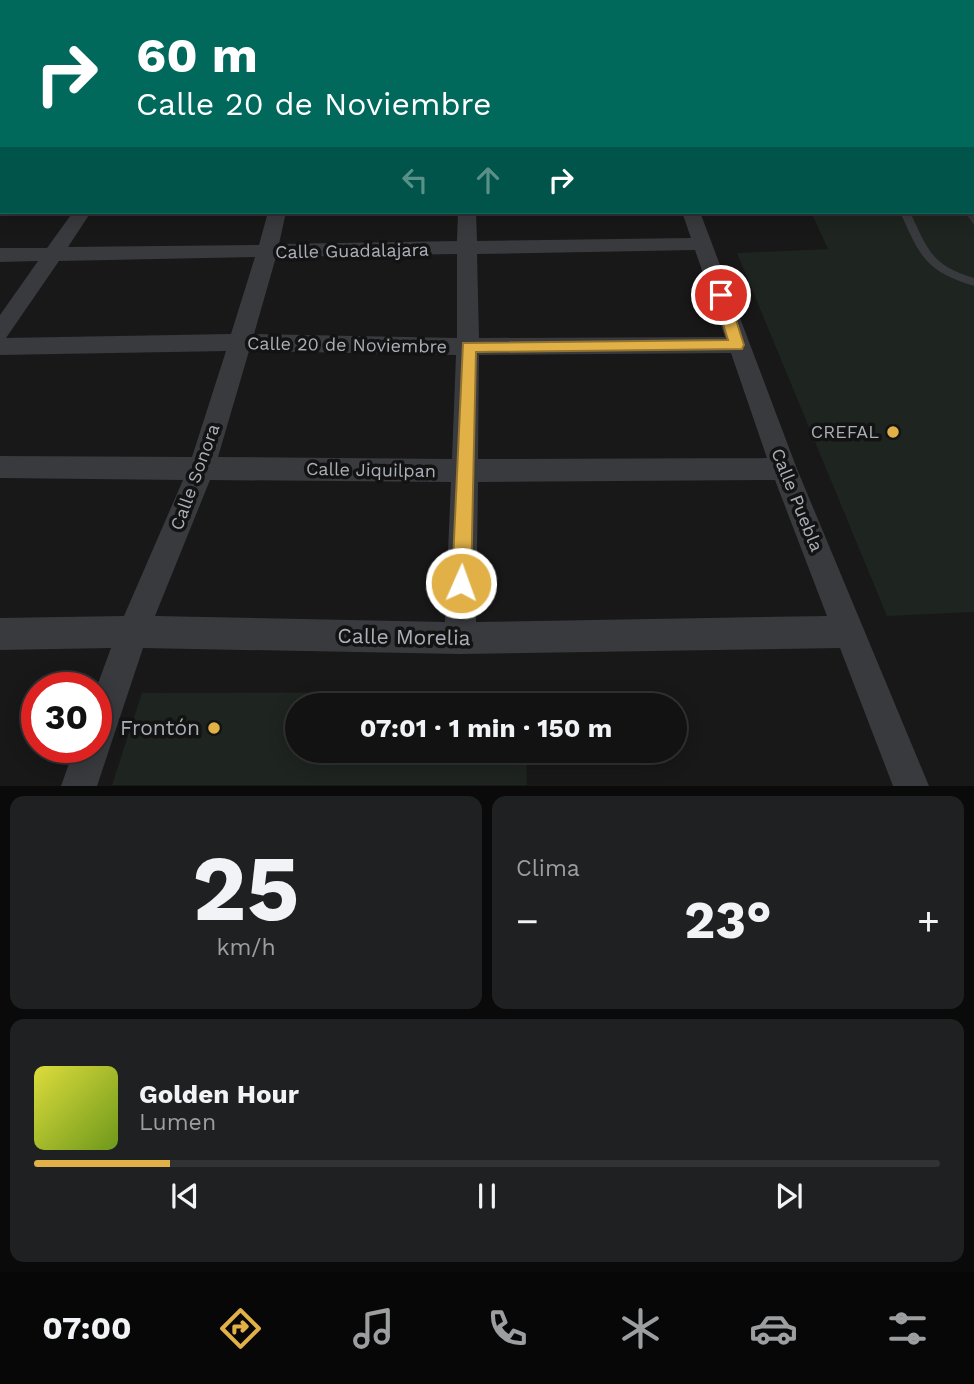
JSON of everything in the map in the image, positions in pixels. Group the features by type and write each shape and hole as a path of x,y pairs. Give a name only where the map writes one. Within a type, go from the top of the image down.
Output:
{"street":[{"path":"0,332 81,214"},
{"name":"Calle Sonora","path":"112,692 133,632 202,468 277,214"},
{"path":"460,638 468,347 467,214"},
{"name":"Calle Puebla","path":"692,214 784,469 911,786"},
{"name":"Calle Guadalajara","path":"0,255 267,253 704,244"},
{"name":"Calle 20 de Noviembre","path":"0,348 238,342 468,347 737,345"},
{"name":"Calle Jiquilpan","path":"0,467 465,471 784,469"},
{"name":"Calle Morelia","path":"0,634 133,632 460,638 850,632"},
{"path":"79,786 87,763"}],"lane":[{"path":"906,214 925,257 945,273 974,282"}],"shaded area":[{"name":"CREFAL","path":"812,214 974,214 974,612 887,616 737,253 828,249"},
{"name":"Frontón","path":"526,692 285,693 285,763 526,763 527,785 112,785 142,693"}],"place":[{"name":"CREFAL","path":"893,432"},
{"name":"Frontón","path":"214,728"}],"route":[{"path":"461,583 468,347 737,345 721,295"}]}
